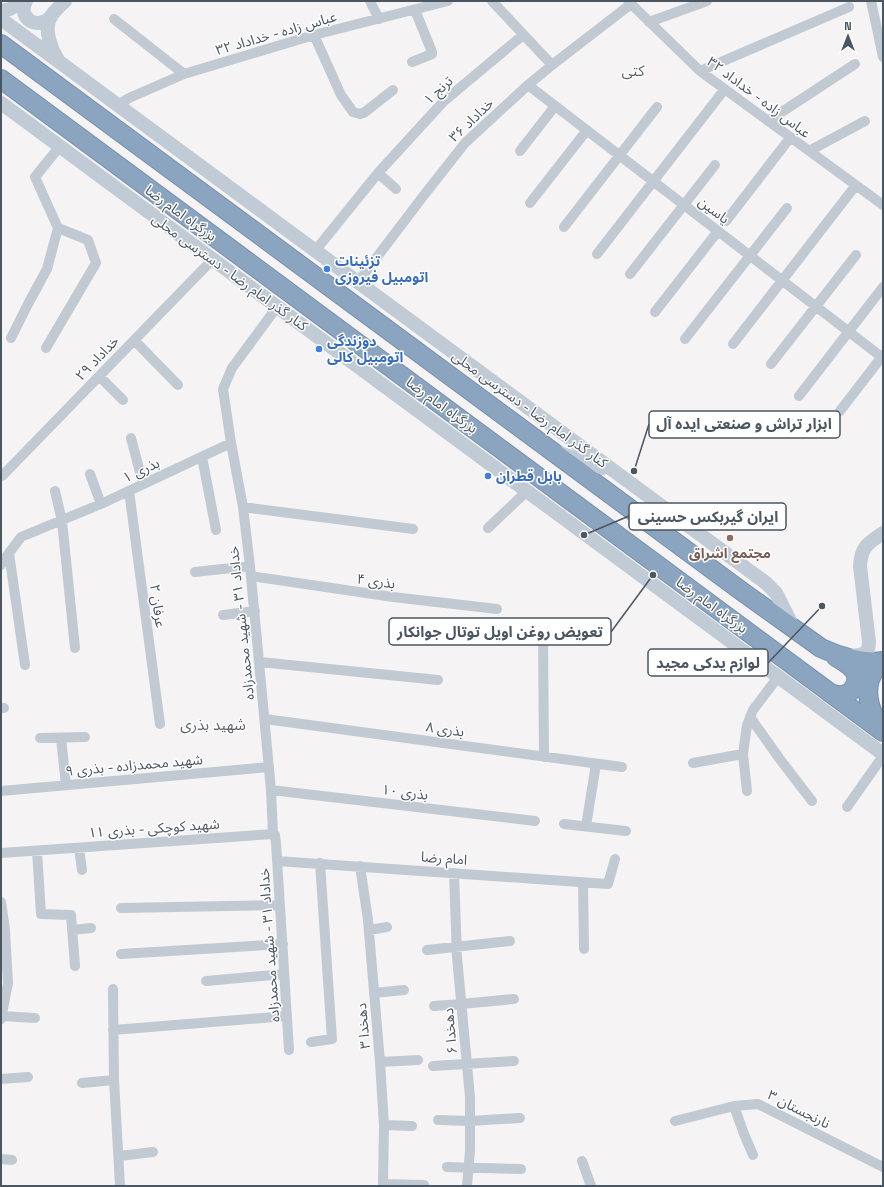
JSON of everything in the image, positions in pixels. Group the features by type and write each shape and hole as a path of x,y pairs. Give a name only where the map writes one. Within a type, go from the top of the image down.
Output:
{"highway":[{"name":"بزرگراه امام رضا","path":"1,44 793,628 822,648 829,651 843,656 873,662 883,662"},
{"name":"بزرگراه امام رضا","path":"1,79 883,732"},
{"path":"822,648 851,667 856,675 855,686 850,692 839,696 830,693"},
{"path":"883,662 870,677 868,686 868,695 872,711 876,720 883,729"}],"main road":[{"path":"1,11 10,9 25,1"},
{"path":"25,1 23,7 25,16 31,22 35,23 44,22 51,17 65,1"},
{"path":"51,17 48,26 50,42 53,53 59,62"},
{"name":"کنار گذر امام رضا - دسترسی محلی","path":"1,20 772,588 793,628"},
{"name":"کنار گذر امام رضا - دسترسی محلی","path":"1,103 883,755"},
{"path":"206,170 243,223"},
{"path":"118,189 171,205"},
{"path":"277,307 287,291"},
{"path":"424,392 452,436"},
{"path":"549,449 616,473"},
{"path":"843,656 857,656 863,654 868,649 869,642 860,557 868,542 883,533"},
{"path":"629,567 675,578"}],"street":[{"path":"370,1 379,19"},
{"name":"عباس زاده - خداداد ۳۲","path":"118,105 129,98 184,74 314,35 415,10 428,4 448,1"},
{"path":"492,1 552,65"},
{"path":"649,22 707,1"},
{"path":"873,2 883,57"},
{"name":"عباس زاده - خداداد ۳۲","path":"629,3 700,71 883,205"},
{"name":"خداداد ۳۶","path":"358,282 465,143 528,85 629,3"},
{"path":"700,71 849,7"},
{"path":"412,62 432,54 415,10"},
{"path":"114,19 184,74"},
{"path":"314,35 341,95 354,112 360,114 365,112 393,90"},
{"name":"ترنج ۱","path":"315,251 378,173 443,102 523,35"},
{"path":"768,121 855,64"},
{"name":"یاسین","path":"528,85 883,357"},
{"path":"597,254 724,90"},
{"path":"520,150 555,106"},
{"path":"564,227 657,107"},
{"path":"809,151 865,120"},
{"path":"530,203 587,130"},
{"path":"726,221 790,138"},
{"path":"11,338 47,269 58,228 35,177 60,146"},
{"path":"630,274 714,165"},
{"path":"378,173 396,189"},
{"path":"733,344 856,186"},
{"path":"685,339 787,208"},
{"path":"46,348 96,263 88,240 58,228"},
{"path":"655,312 718,231"},
{"path":"771,364 856,255"},
{"name":"خداداد ۲۹","path":"2,476 212,259"},
{"path":"799,396 883,288"},
{"name":"خداداد ۳۱ - شهید محمدزاده","path":"277,307 232,368 223,389 243,507 255,610 271,790 273,834 275,834 289,1050"},
{"path":"134,340 178,385"},
{"path":"840,410 883,357"},
{"path":"99,376 123,400"},
{"path":"131,438 143,484"},
{"name":"بذری ۱","path":"1,565 21,538 129,492 231,443"},
{"path":"202,457 216,530"},
{"path":"90,474 101,504"},
{"path":"55,491 62,521 75,648"},
{"path":"488,528 527,491"},
{"name":"عرفان ۲","path":"129,492 160,724"},
{"path":"243,507 413,529"},
{"path":"9,553 25,665"},
{"name":"بذری ۴","path":"195,572 251,571 393,597 497,610"},
{"path":"223,615 255,610"},
{"path":"543,634 544,757"},
{"path":"260,662 438,680"},
{"path":"747,791 743,754 747,725 753,710 778,677"},
{"path":"750,717 812,801"},
{"name":"بذری ۸","path":"265,719 622,767"},
{"path":"40,738 85,737"},
{"path":"61,738 66,785"},
{"path":"693,762 743,754"},
{"path":"847,807 883,755"},
{"path":"586,826 596,764"},
{"name":"شهید محمدزاده - بذری ۹","path":"1,790 269,767"},
{"name":"بذری ۱۰","path":"271,790 535,821"},
{"path":"564,824 626,831"},
{"name":"شهید کوچکی - بذری ۱۱","path":"1,853 273,834"},
{"path":"79,848 82,870"},
{"path":"37,851 41,914 71,915 75,966"},
{"name":"امام رضا","path":"277,860 608,884 615,859"},
{"path":"311,1042 332,1039 320,864"},
{"name":"دهخدا ۳","path":"360,866 368,930 380,1062 384,1125 383,1184 424,1185"},
{"name":"دهخدا ۶","path":"454,873 457,946 470,1097 467,1186"},
{"path":"583,882 584,949"},
{"path":"1,902 5,930 5,983 1,1019"},
{"path":"120,908 280,905"},
{"path":"368,930 387,927"},
{"path":"72,930 90,928"},
{"path":"427,950 510,941"},
{"path":"120,954 282,944"},
{"path":"206,982 284,974"},
{"path":"113,989 114,1080 120,1186"},
{"path":"374,992 404,990"},
{"path":"434,1006 514,999"},
{"path":"2,1016 34,1018"},
{"path":"113,1030 287,1016"},
{"path":"380,1062 418,1060"},
{"path":"433,1066 514,1061"},
{"path":"1,1079 28,1077"},
{"path":"82,1083 114,1080"},
{"name":"نارنجستان ۳","path":"675,1121 734,1106 758,1104 883,1167"},
{"path":"734,1106 753,1155"},
{"path":"438,1120 520,1118"},
{"path":"384,1125 412,1126"},
{"path":"119,1156 153,1152"},
{"path":"1,1159 12,1160"},
{"path":"582,1161 591,1186"},
{"path":"447,1166 521,1169"}],"place":[{"name":"تزئینات اتومبیل فیروزی","path":"327,269"},
{"name":"دوزندگی اتومبیل کالی","path":"319,349"},
{"name":"ابزار تراش و صنعتی ایده آل","path":"634,471"},
{"name":"بابل قطران","path":"488,476"},
{"name":"ایران گیربکس حسینی","path":"584,535"},
{"name":"مجتمع اشراق","path":"730,538"},
{"name":"تعویض روغن اویل توتال جوانکار","path":"653,575"},
{"name":"لوازم یدکی مجید","path":"822,606"}],"district":[{"name":"کتی","path":"633,70"},
{"name":"شهید بذری","path":"213,724"}]}
